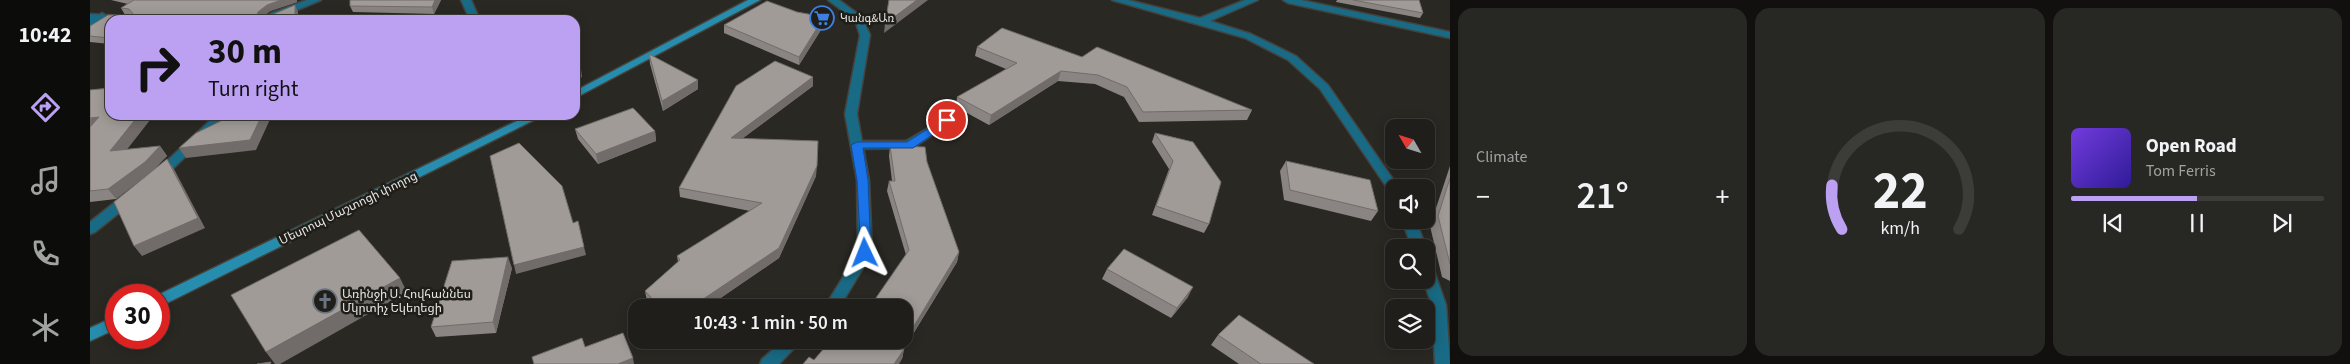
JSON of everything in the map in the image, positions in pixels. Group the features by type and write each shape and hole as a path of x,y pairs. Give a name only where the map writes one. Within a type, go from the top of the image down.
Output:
{"street":[{"path":"274,15 316,0"},
{"path":"466,0 473,15"},
{"path":"580,92 755,0"},
{"path":"833,0 859,19 865,35 851,114 863,180 865,253 836,299"},
{"path":"1117,0 1201,21 1248,36 1292,58 1324,88 1388,179"},
{"path":"1201,21 1253,0"},
{"path":"1288,0 1450,35"},
{"path":"90,24 102,16"},
{"path":"90,17 105,16"},
{"path":"90,229 146,185 218,120"},
{"name":"Մեսրոպ Մաշտոցի փողոց","path":"170,296 522,120"},
{"path":"857,145 909,145 947,120"},
{"path":"1434,289 1440,305 1443,364"},
{"path":"90,335 105,328"},
{"path":"768,364 784,349"}],"building":[{"path":"134,0 281,0 267,5 257,15 134,15 129,9 121,8"},
{"path":"350,0 435,0 432,7 350,6"},
{"path":"889,0 917,0 885,24"},
{"path":"1353,0 1419,0 1423,13"},
{"path":"767,1 797,12 824,17 799,57 724,25"},
{"path":"295,5 295,15 271,15"},
{"path":"105,17 105,38 90,36 90,26"},
{"path":"1002,28 1082,57 1097,47 1252,110 1143,112 1127,87 1098,75 1061,71 991,115 957,97 1017,63 977,47"},
{"path":"649,54 698,80 662,101"},
{"path":"775,61 813,77 731,138 818,141 817,166 779,248 703,299 653,299 645,291 680,260 677,256 762,203 679,188 736,86"},
{"path":"105,88 105,120 135,120 110,151 160,146 145,162 108,189 90,191 90,127 99,117 90,118 90,90"},
{"path":"633,108 655,131 596,154 575,129"},
{"path":"223,120 260,120 250,140 179,148 196,133"},
{"path":"1155,133 1193,142 1221,182 1209,224 1156,206 1173,161"},
{"path":"519,143 562,186 573,223 578,221 584,247 514,265 490,156"},
{"path":"890,146 925,147 927,162 959,252 913,327 913,299 875,299 909,250 889,181 895,181"},
{"path":"167,159 198,218 134,246 114,202"},
{"path":"1286,161 1370,180 1378,211 1290,190"},
{"path":"1450,178 1450,264 1438,216"},
{"name":"Առինջի Ս. Հովհաննես Մկրտիչ Եկեղեցի","path":"359,230 400,278 266,352 231,295"},
{"path":"1124,249 1193,287 1177,308 1107,269"},
{"path":"508,257 493,322 431,327 452,261"},
{"path":"1239,315 1314,364 1261,364 1218,335"},
{"path":"623,333 633,358 618,364 534,364 532,357 582,338 585,347"},
{"path":"823,349 904,349 894,364 803,364 809,357 814,360"}],"place":[{"name":"Կանգ&Առ","path":"822,18"},
{"name":"Առինջի Ս. Հովհաննես Մկրտիչ Եկեղեցի","path":"325,301"}],"route":[{"path":"865,253 863,180 857,145 909,145 947,120"}]}
